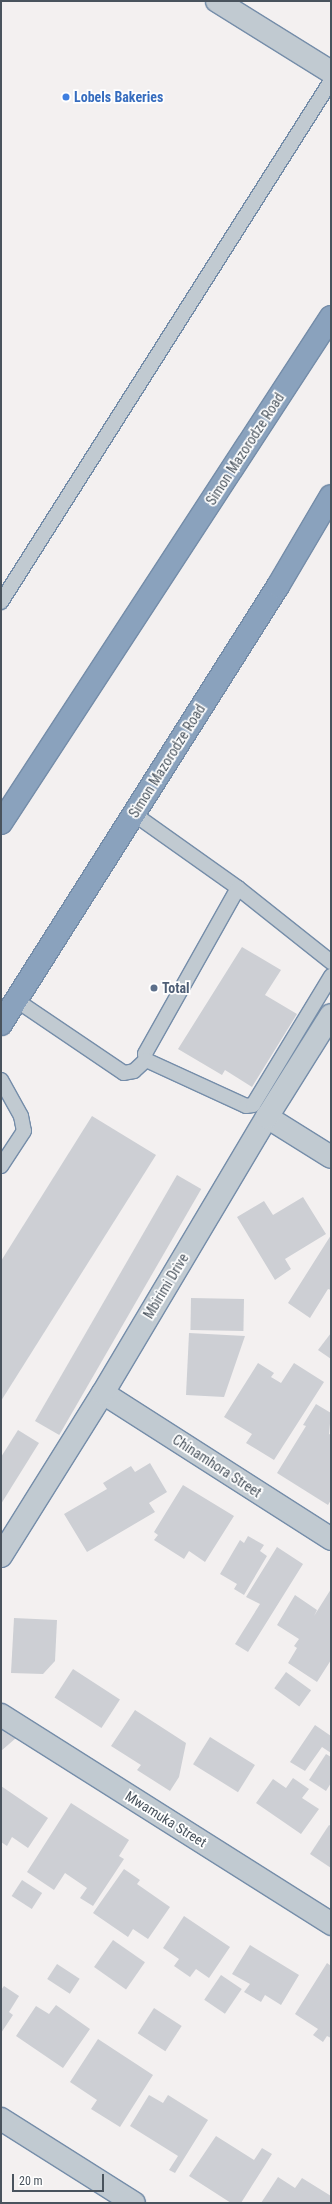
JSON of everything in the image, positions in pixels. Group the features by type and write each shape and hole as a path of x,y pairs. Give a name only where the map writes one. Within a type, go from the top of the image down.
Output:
{"highway":[{"name":"Simon Mazorodze Road","path":"1,823 331,317"},
{"name":"Simon Mazorodze Road","path":"1,1024 278,586 331,496"}],"street":[{"path":"217,1 331,72"},
{"name":"Mbirimi Drive","path":"1,1556 103,1393 267,1117 331,1015"},
{"path":"267,1117 331,1157"},
{"name":"Chinamhora Street","path":"103,1393 331,1539"},
{"name":"Mwamuka Street","path":"1,1715 331,1924"},
{"path":"1,2119 134,2203"}],"lane":[{"path":"1,602 331,81"},
{"path":"134,814 238,888 331,962"},
{"path":"146,1060 145,1054 238,888"},
{"path":"146,1060 246,1106 253,1105 331,976"},
{"path":"16,1000 124,1073 134,1071 146,1060"},
{"path":"1,1080 21,1116 24,1131 1,1166"}],"building":[{"path":"242,947 281,970 265,995 297,1014 252,1087 225,1070 222,1075 178,1049"},
{"path":"92,1116 156,1155 1,1401 1,1261"},
{"path":"177,1175 201,1189 59,1435 35,1421"},
{"path":"303,1197 326,1234 285,1259 291,1269 275,1280 237,1217 264,1201 273,1215"},
{"path":"331,1235 331,1290 328,1289 310,1318 288,1303"},
{"path":"191,1298 244,1299 243,1331 190,1330"},
{"path":"189,1333 245,1336 224,1397 186,1395"},
{"path":"331,1333 331,1359 318,1350"},
{"path":"258,1363 274,1373 271,1377 281,1383 294,1363 324,1382 274,1460 246,1443 252,1434 224,1417"},
{"path":"316,1404 331,1413 329,1434 331,1435 331,1500 328,1505 277,1473 306,1426 303,1425"},
{"path":"18,1430 39,1443 1,1504 1,1457"},
{"path":"150,1463 167,1492 149,1503 155,1512 87,1552 64,1514 107,1489 103,1483 131,1466 135,1472"},
{"path":"183,1485 234,1516 205,1562 189,1551 184,1559 154,1540 158,1535 154,1532"},
{"path":"248,1536 264,1545 260,1551 267,1556 244,1595 234,1589 237,1584 220,1574 240,1540 244,1543"},
{"path":"277,1547 303,1564 248,1652 235,1644 260,1604 246,1597"},
{"path":"331,1589 331,1660 317,1682 288,1663 297,1648 294,1646 299,1639 277,1625 295,1595 317,1610 314,1616"},
{"path":"14,1618 57,1620 55,1661 43,1674 11,1673"},
{"path":"73,1669 120,1699 101,1728 54,1698"},
{"path":"286,1672 311,1690 299,1706 274,1688"},
{"path":"135,1710 186,1743 179,1777 170,1791 137,1770 141,1765 111,1746"},
{"path":"1,1722 16,1738 1,1751"},
{"path":"315,1725 331,1736 331,1753 322,1747 305,1771 290,1762"},
{"path":"210,1737 255,1765 238,1792 193,1764"},
{"path":"326,1754 331,1757 331,1783 326,1791 309,1780"},
{"path":"293,1778 309,1789 302,1798 319,1809 301,1834 256,1803 273,1779 286,1788"},
{"path":"1,1786 48,1818 28,1848 12,1837 7,1846 1,1842"},
{"path":"71,1803 129,1840 119,1856 124,1859 93,1906 80,1898 87,1888 65,1873 54,1890 27,1872"},
{"path":"329,1825 331,1826 331,1868 310,1854"},
{"path":"124,1869 140,1880 137,1884 170,1907 148,1939 133,1929 128,1937 93,1913"},
{"path":"22,1880 42,1893 32,1909 12,1896"},
{"path":"184,1916 230,1947 209,1978 196,1969 190,1977 174,1966 179,1959 163,1948"},
{"path":"113,1940 145,1962 126,1989 94,1967"},
{"path":"250,1945 299,1975 281,2005 265,1995 261,2002 244,1992 250,1984 232,1974"},
{"path":"327,1963 331,1966 331,2038 327,2036 323,2042 313,2035 318,2029 295,2014"},
{"path":"57,1964 80,1979 70,1994 47,1979"},
{"path":"221,1975 242,1989 225,2014 204,2000"},
{"path":"4,1986 19,1996 9,2012 13,2015 1,2033 1,1990"},
{"path":"56,2005 90,2029 63,2068 16,2036 36,2006 49,2014"},
{"path":"154,2008 182,2026 165,2051 138,2033"},
{"path":"98,2039 153,2075 120,2127 91,2109 97,2100 70,2082"},
{"path":"149,2095 163,2103 168,2095 208,2120 175,2173 169,2170 178,2156 130,2126"},
{"path":"216,2136 254,2160 262,2148 272,2154 241,2203 231,2203 189,2176"},
{"path":"278,2177 295,2188 302,2178 331,2196 331,2203 261,2203"}],"place":[{"name":"Lobels Bakeries","path":"66,97"},
{"name":"Total","path":"154,988"}]}
